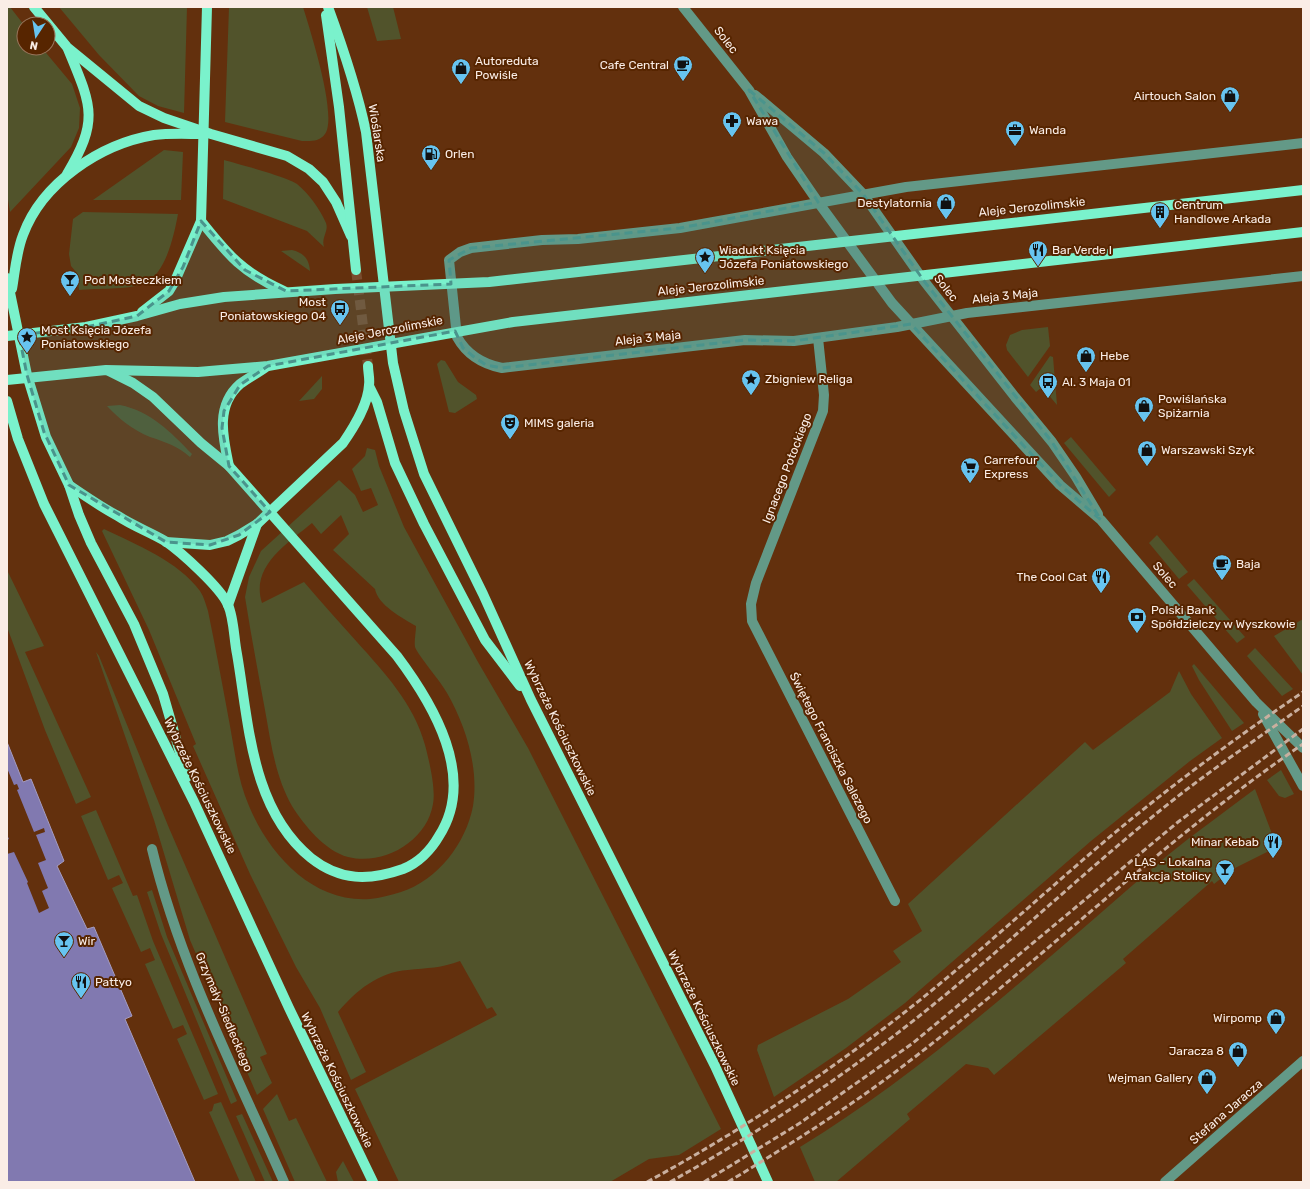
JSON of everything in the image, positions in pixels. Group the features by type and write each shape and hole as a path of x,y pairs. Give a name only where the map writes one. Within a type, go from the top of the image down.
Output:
{"main road":[{"path":"34,7 67,47 140,106 164,118 211,134 287,156 309,169 323,182 336,202 351,236"},
{"path":"137,316 169,292 183,267 201,221 207,7"},
{"path":"325,7 339,107 351,236 356,270"},
{"name":"Wioślarska","path":"328,7 349,67 366,132 383,267"},
{"path":"11,292 23,234 35,212 65,178 81,149 87,133 89,118 88,101 67,47"},
{"path":"65,178 103,153 135,139 155,135 211,134"},
{"name":"Aleje Jerozolimskie","path":"286,291 489,282 1303,190"},
{"path":"201,221 232,258 245,270 262,281 286,291"},
{"name":"Aleje Jerozolimskie","path":"268,366 521,321 1303,232"},
{"name":"Wybrzeże Kościuszkowskie","path":"383,267 393,363 404,411 422,467 454,537 483,594 531,700 715,1066 768,1182"},
{"path":"7,278 27,375 46,437 69,485 79,515 91,543 134,624 163,694 194,802"},
{"path":"7,336 86,327 137,316 180,304 224,297 286,291"},
{"path":"7,380 106,370 198,372 268,366"},
{"path":"229,466 222,428 224,410 230,398 240,385 268,366"},
{"path":"166,542 210,545 227,541 257,524 343,443 359,415 369,386 368,366"},
{"path":"69,485 119,518 166,542 211,582 228,605 257,767 268,801 286,833 302,850 320,865 338,873 355,877 372,877 407,867 421,858 434,844 444,828 450,814 454,796 453,777 443,735 433,710 413,678 397,656 229,466 201,443 153,397 133,383 106,370"},
{"path":"369,386 377,402 395,463 428,530 485,640 531,700"},
{"name":"Wybrzeże Kościuszkowskie","path":"7,401 18,439 44,504 194,802 289,1008 372,1182"},
{"path":"228,605 257,524"}],"street":[{"name":"Solec","path":"683,7 749,90 787,157 892,303 1060,485 1101,520 1256,702 1303,748"},
{"name":"Solec","path":"749,90 824,153 863,194 924,281 1052,442 1076,477 1101,520"},
{"path":"818,202 906,187 1303,143"},
{"name":"Aleja 3 Maja","path":"818,202 680,228 578,239 542,240 471,248 460,252 449,260 458,337 463,348 486,365 502,368 745,340 794,341 911,324 951,316 1303,276"},
{"name":"Ignacego Potockiego","path":"751,604 756,583 823,411 824,395 818,338"},
{"name":"Świętego Franciszka Salezego","path":"751,604 752,621 894,901"},
{"name":"Solec","path":"1256,702 1303,786"},
{"name":"Grzymały-Siedleckiego","path":"152,849 162,888 188,964 284,1182"},
{"name":"Stefana Jaracza","path":"1165,1182 1303,1061"}],"highlighted area":[{"path":"749,90 824,153 863,194 924,281 1052,442 1101,520 1060,485 911,324 794,341 745,340 502,368 486,365 474,357 463,348 455,331 268,366 240,385 224,411 222,428 229,466 270,512 239,535 210,545 166,542 69,485 44,432 27,375 19,335 86,327 137,316 169,291 183,267 201,221 245,270 286,291 451,284 449,260 471,248 680,228 818,202"}],"green space":[{"path":"7,7 10,7 17,16 16,56 49,56 72,84 80,108 79,128 71,147 10,212 7,193"},
{"path":"59,7 187,7 184,113 158,106 139,96 99,55"},
{"path":"229,7 303,7 322,72 326,92 328,124 323,137 315,140 302,141 225,122"},
{"path":"367,7 393,7 401,39 377,41"},
{"path":"164,150 183,152 181,200 93,200"},
{"path":"224,160 274,174 297,184 314,202 326,223 327,229 323,241 324,247 307,231 223,199"},
{"path":"83,212 178,214 168,254 158,272 151,279 136,286 79,290 77,273 71,266 69,254 73,219"},
{"path":"292,250 305,257 310,271 281,251"},
{"path":"1048,327 1050,346 1028,377 1007,350 1006,345 1010,335 1022,330"},
{"path":"1050,356 1053,357 1057,405 1042,387 1036,392 1030,385"},
{"path":"441,360 445,361 458,382 476,395 477,399 455,413 449,412 437,364"},
{"path":"322,376 322,389 314,399 299,401"},
{"path":"120,405 141,412 168,430 192,454 190,457 176,447 132,428 121,420 107,406"},
{"path":"1071,437 1116,490 1109,497 1064,443"},
{"path":"367,448 375,450 379,466 404,527 478,662 528,748 721,1129 679,1155 649,1159 610,1182 399,1182 355,1089 497,1015 492,1007 487,1009 460,961 441,966 387,974 360,990 338,1012 366,1072 351,1080 320,1008 296,967 250,874 193,746 196,744 149,630 102,531 104,529 169,562 191,580 200,591 208,611 242,787 258,824 268,841 281,858 295,872 312,884 329,893 349,898 370,899 401,892 427,879 448,858 457,846 469,820 473,806 474,792 472,762 465,733 447,693 415,647 416,626 386,606 377,595 375,589 333,550 349,534 341,515 321,534 312,523 282,547 266,567 261,578 260,590 262,603 304,582 397,689 414,716 425,745 432,774 434,798 429,817 422,829 402,848 389,854 376,858 362,859 348,857 331,849 309,829 292,806 281,783 272,747 245,597 249,577 261,551 339,480 355,495 363,512 378,505 371,488 361,491 352,469 365,456"},
{"path":"1157,535 1188,572 1179,579 1149,543"},
{"path":"7,570 44,646 25,652 91,797 76,804 45,730 7,627"},
{"path":"1194,579 1245,637 1237,643 1187,585"},
{"path":"1303,619 1303,675 1274,636"},
{"path":"1255,648 1293,689 1282,696 1247,656"},
{"path":"96,652 99,656 169,828 267,1054 260,1057 272,1083 257,1095 190,940 154,820"},
{"path":"1194,664 1244,723 1232,731 1199,680 1192,666"},
{"path":"1179,671 1191,694 1222,738 1190,761 1091,841 905,1003 846,1048 774,1097 757,1050 758,1045 848,999 901,962 893,951 922,931 908,904 1085,742 1093,750 1170,692"},
{"path":"1281,770 1294,794 1285,798 1279,796 1267,780"},
{"path":"1255,789 1277,847 1233,869 1214,884 1212,881 1123,959 1126,963 994,1075 988,1068 966,1064 907,1114 910,1119 836,1182 815,1182 800,1147 897,1081 944,1045 1035,970 1168,855"},
{"path":"96,810 133,896 137,895 153,941 218,1094 204,1100 177,1039 187,1034 183,1025 173,1029 145,964 155,960 150,948 141,952 112,888 123,883 119,875 108,880 81,816"},
{"path":"152,890 167,937 237,1101 231,1104 161,934 147,892"},
{"path":"277,1094 289,1121 296,1118 327,1182 295,1182 263,1109"},
{"path":"221,1102 256,1182 240,1182 209,1112 212,1111 214,1104"},
{"path":"242,1114 273,1182 265,1182 236,1116"},
{"path":"343,1161 354,1182 338,1182 336,1172"}],"shaded area":[{"path":"7,742 23,782 31,779 64,861 57,866 87,929 94,927 132,1016 125,1019 195,1182 7,1182"}],"pier":[{"path":"7,768 14,785 17,784 19,789 17,790 34,832 44,828 45,832 36,835 46,860 38,863 48,888 42,891 49,908 39,913 27,883 28,882 14,852 7,854 7,840 9,839 7,835"}],"tunnel":[{"path":"356,270 368,366"}],"railway":[{"path":"647,1182 766,1112 851,1053 939,985 1158,797 1254,726 1303,692"},
{"path":"670,1182 726,1150 781,1115 835,1079 887,1041 961,982 1104,857 1177,797 1303,706"},
{"path":"704,1182 800,1123 913,1043 1178,822 1303,729"},
{"path":"728,1182 819,1125 864,1095 907,1063 957,1024 1201,820 1251,781 1303,744"}],"place":[{"name":"Cafe Central","path":"683,82"},
{"name":"Autoreduta Powiśle","path":"461,85"},
{"name":"Airtouch Salon","path":"1230,113"},
{"name":"Wawa","path":"732,138"},
{"name":"Wanda","path":"1015,147"},
{"name":"Orlen","path":"431,171"},
{"name":"Destylatornia","path":"946,220"},
{"name":"Centrum Handlowe Arkada","path":"1160,229"},
{"name":"Bar Verde I","path":"1038,267"},
{"name":"Wiadukt Księcia Józefa Poniatowskiego","path":"705,274"},
{"name":"Pod Mosteczkiem","path":"70,297"},
{"name":"Most Poniatowskiego 04","path":"340,326"},
{"name":"Most Księcia Józefa Poniatowskiego","path":"27,354"},
{"name":"Hebe","path":"1086,373"},
{"name":"Zbigniew Religa","path":"751,396"},
{"name":"Al. 3 Maja 01","path":"1048,399"},
{"name":"Powiślańska Spiżarnia","path":"1144,423"},
{"name":"MIMS galeria","path":"510,440"},
{"name":"Warszawski Szyk","path":"1147,467"},
{"name":"Carrefour Express","path":"970,484"},
{"name":"Baja","path":"1222,581"},
{"name":"The Cool Cat","path":"1101,594"},
{"name":"Polski Bank Spółdzielczy w Wyszkowie","path":"1137,634"},
{"name":"Minar Kebab","path":"1273,859"},
{"name":"LAS - Lokalna Atrakcja Stolicy","path":"1225,886"},
{"name":"Wir","path":"64,958"},
{"name":"Pattyo","path":"81,999"},
{"name":"Wirpomp","path":"1276,1035"},
{"name":"Jaracza 8","path":"1238,1068"},
{"name":"Wejman Gallery","path":"1207,1095"}]}
